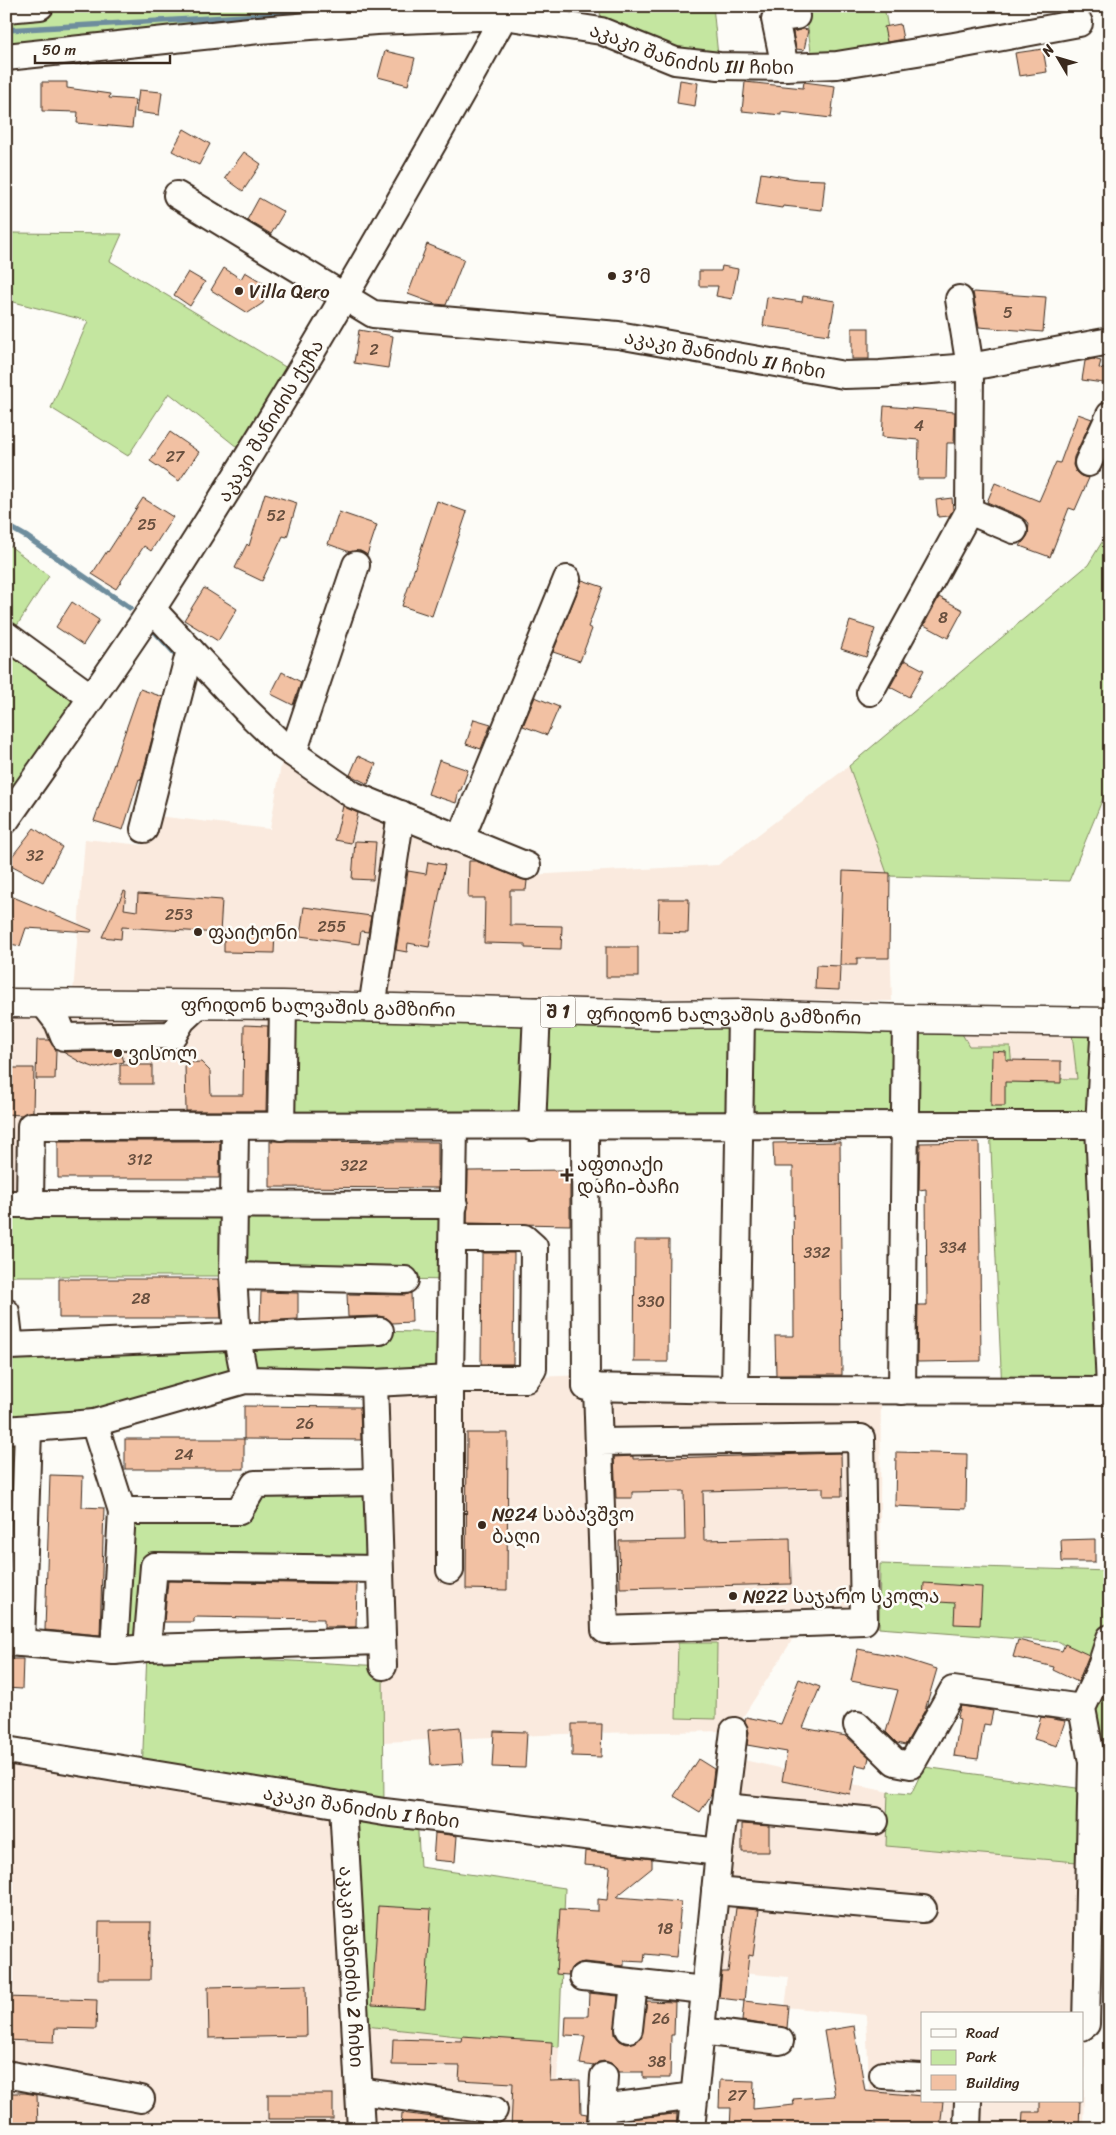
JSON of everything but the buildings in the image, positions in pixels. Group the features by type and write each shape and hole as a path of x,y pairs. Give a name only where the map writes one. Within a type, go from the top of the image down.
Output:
{"main road":[{"name":"ფრიდონ ხალვაშის გამზირი","path":"6,1003 283,1005 658,1015 741,1014 1107,1022"}],"street":[{"path":"6,9 40,6"},
{"name":"აკაკი შანიძის III ჩიხი","path":"6,57 260,30 497,11 601,31 675,61 719,66 785,67 837,65 1079,23"},
{"name":"აკაკი შანიძის ქუჩა","path":"6,820 152,609 343,297 445,122 497,11"},
{"path":"785,67 776,20 796,16"},
{"name":"აკაკი შანიძის II ჩიხი","path":"177,195 373,314 618,335 844,374 880,374 970,367 1110,341"},
{"path":"870,692 969,511 970,367 959,299"},
{"path":"1088,463 1110,415"},
{"path":"969,511 1014,530"},
{"path":"293,753 356,565"},
{"path":"461,838 567,579"},
{"path":"152,609 246,710 293,753 353,795 527,866"},
{"path":"6,635 91,697"},
{"path":"144,829 190,650"},
{"path":"372,1008 400,814"},
{"path":"281,1127 283,1005"},
{"path":"532,1127 537,1012"},
{"path":"735,1390 741,1014"},
{"path":"902,1390 906,1019"},
{"path":"585,1126 586,1387 735,1390 1110,1390 1103,1114 1107,1022"},
{"path":"454,1206 18,1205 31,1126 905,1126 1103,1114"},
{"path":"235,1127 233,1276 236,1338 245,1380"},
{"path":"450,1570 450,1379 454,1127"},
{"path":"374,1383 382,1653 148,1648 114,1651 14,1642 17,1430 94,1422 245,1380 374,1383 450,1379 526,1379 533,1368 534,1247 524,1238 453,1238"},
{"path":"233,1276 405,1280"},
{"path":"6,1312 8,1346 380,1331"},
{"path":"597,1387 605,1630 864,1621 862,1438 599,1442"},
{"path":"94,1422 122,1511 114,1651"},
{"path":"122,1511 239,1511 254,1484 376,1482"},
{"path":"148,1648 154,1566 379,1569"},
{"path":"1084,2026 1086,2024 1092,1762 1082,1708 1099,1672 1110,1638"},
{"path":"857,1724 895,1762 911,1765 953,1690 1082,1708"},
{"path":"691,2129 719,1852 734,1731"},
{"name":"აკაკი შანიძის I ჩიხი","path":"6,1750 384,1812 719,1852"},
{"name":"აკაკი შანიძის 2 ჩიხი","path":"342,1805 361,2129"},
{"path":"724,1807 875,1821"},
{"path":"715,1891 923,1909"},
{"path":"583,1977 705,1990"},
{"path":"629,2029 634,1983"},
{"path":"701,2031 780,2040"},
{"path":"6,2074 141,2099"},
{"path":"883,2075 921,2077"},
{"path":"604,2076 602,2118 694,2096"},
{"path":"359,2091 494,2110"},
{"path":"967,2129 968,2102"}],"shaded area":[{"path":"284,747 529,875 718,865 849,766 888,876 892,1001 73,993 85,839 142,845 148,815 270,829"},
{"path":"6,1017 267,1017 283,1021 281,1127 31,1126 30,1205 6,1204"},
{"path":"962,1032 1072,1033 1078,1079 1013,1078 969,1047"},
{"name":"№22 საჯარო სკოლა","path":"586,1375 881,1390 879,1628 798,1631 734,1731 586,1733 383,1742 383,1666 374,1383"},
{"path":"6,1750 343,1805 356,2025 559,2047 554,2129 6,2129"},
{"path":"730,1757 888,1792 886,1846 1089,1863 1084,2085 1084,2012 921,2012 921,2102 1084,2102 1083,2129 871,2129 866,2015 785,2007 789,1977 707,1970"}],"green space":[{"path":"40,6 375,6 376,21 6,57 6,9"},
{"path":"600,6 713,6 719,66 601,31"},
{"path":"805,6 884,6 893,56 813,66"},
{"path":"6,231 12,233 122,234 110,261 297,374 247,455 169,393 128,456 51,408 88,321 6,300 6,267 9,260 6,259"},
{"path":"1110,529 1110,781 1069,881 888,876 849,766 1088,565"},
{"path":"6,543 49,576 9,638 91,697 6,820"},
{"path":"283,1021 515,1025 536,1028 556,1024 721,1028 741,1033 754,1028 961,1032 969,1046 1010,1046 1013,1078 1077,1079 1072,1033 1104,1032 1110,1391 1002,1391 990,1126 281,1127"},
{"path":"6,1204 454,1205 452,1280 233,1276 6,1276"},
{"path":"380,1331 451,1333 450,1379 245,1380 28,1430 21,1643 6,1642 6,1357"},
{"path":"377,1482 379,1569 154,1566 147,1648 114,1651 122,1511 239,1511 255,1484"},
{"path":"880,1564 1110,1571 1110,1762 1092,1762 1082,1708 1099,1672 1060,1642 879,1628"},
{"path":"678,1643 717,1643 716,1719 676,1718"},
{"path":"147,1653 383,1666 384,1812 417,1816 420,1867 565,1888 559,2047 356,2025 342,1805 142,1773"},
{"path":"924,1767 1091,1790 1089,1863 886,1846 888,1792 911,1794"}],"waterway":[{"path":"6,30 414,6"},
{"path":"1075,11 1085,9 1110,10"},
{"path":"6,525 27,537 130,608"},
{"path":"155,632 180,659"}],"place":[{"name":"3'მ","path":"612,276"},
{"name":"Villa Qero","path":"239,291"},
{"name":"ფაიტონი","path":"198,932"},
{"name":"ვისოლ","path":"118,1053"},
{"name":"აფთიაქი დაჩი-ბაჩი","path":"567,1175"},
{"name":"№24 საბავშვო ბაღი","path":"482,1525"},
{"name":"№22 საჯარო სკოლა","path":"733,1596"}]}
